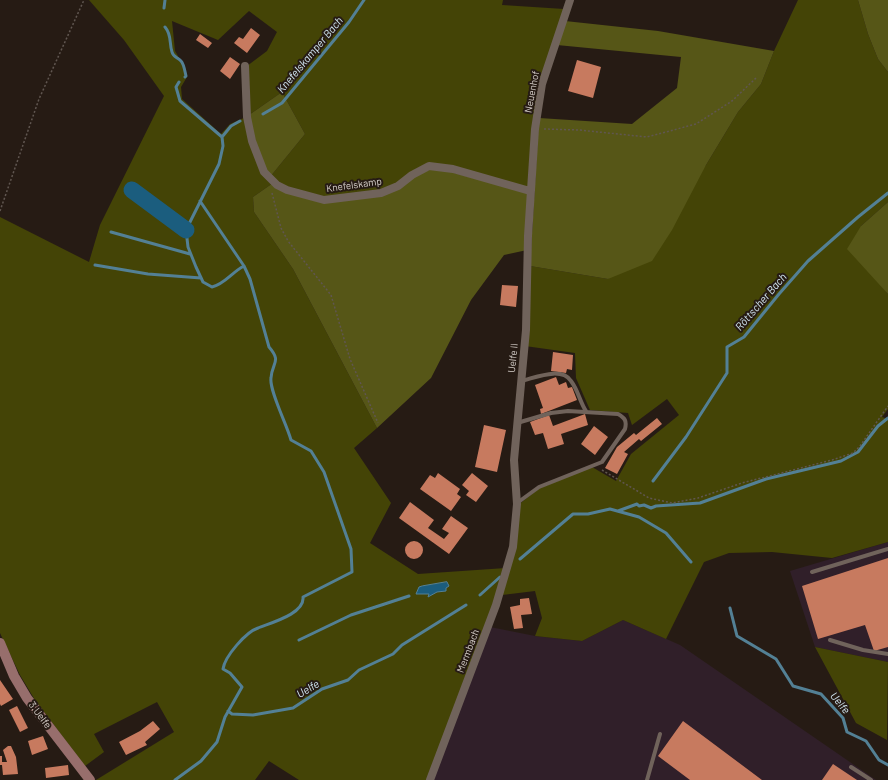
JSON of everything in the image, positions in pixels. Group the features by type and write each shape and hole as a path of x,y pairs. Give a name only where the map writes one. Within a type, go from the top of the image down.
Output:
{"street":[{"name":"Neuenhof","path":"530,191 535,129 542,84 570,0"},
{"name":"Knefelskamp","path":"245,66 247,117 252,141 261,168 272,181 287,190 324,200 390,190 416,172 429,166 453,169 530,191"},
{"name":"Uelfe II","path":"516,527 517,504 514,472 527,306 530,191"},
{"name":"Mermbach","path":"430,780 504,584 516,527"},
{"name":"3.Uelfe","path":"0,643 14,676 28,698 90,780"}],"lane":[{"path":"520,381 552,374 567,376 571,380 586,411"},
{"path":"517,424 551,412 586,411 618,414 624,418 626,423 625,429 605,458 593,465 538,487 517,504"},
{"path":"812,572 888,549"},
{"path":"830,640 863,650 888,654"},
{"path":"647,780 660,734"},
{"path":"851,767 872,780"}],"path":[{"path":"0,211 39,98 84,0"},
{"path":"535,129 579,130 647,137 696,124 732,101 756,78"},
{"path":"272,181 273,198 281,228 299,256 331,295 336,308 348,354 378,423"},
{"path":"593,465 649,498 672,503 698,498 781,472 849,455 860,446 888,406"}],"shaded area":[{"path":"89,0 503,0 502,5 564,9 548,58 538,96 529,188 474,175 453,167 429,165 420,168 390,189 325,199 288,189 278,184 270,177 305,134 282,92 249,115 247,66 267,51 277,32 249,11 218,40 172,21 175,51 184,66 187,77 181,87 182,99 221,134 230,124 246,117 251,144 257,162 261,170 273,183 253,197 254,212 293,269 377,428 354,448 391,503 370,543 418,574 506,568 484,632 428,780 299,780 269,761 255,780 96,780 174,732 157,702 94,734 104,752 85,766 35,700 20,675 0,633 0,217 89,262 100,225 164,96 124,40"},
{"path":"798,0 858,0 868,34 878,59 888,72 888,202 861,226 873,275 888,294 888,409 882,417 888,419 888,542 832,558 772,552 729,553 704,562 666,639 623,620 582,641 535,636 542,618 535,591 502,595 518,505 540,488 592,467 616,481 631,454 679,415 667,399 632,425 628,413 590,410 576,378 575,353 525,346 530,266 608,279 706,165 738,112 761,84 774,51"},
{"path":"858,0 888,0 888,72 878,59 868,34"},
{"path":"565,21 658,31 774,51 761,84 738,112 706,165 672,230 652,261 608,279 530,266 539,118 632,124 677,88 681,57 557,45"},
{"path":"282,92 305,134 270,177 262,168 249,115"},
{"path":"436,168 529,193 527,250 504,255 471,300 431,378 377,428 293,269 254,212 253,197 273,183 306,198 370,195 413,175"},
{"path":"888,202 888,294 847,249 861,226"},
{"path":"888,542 888,662 815,647 790,571"},
{"path":"623,620 680,645 876,780 431,780 490,627 535,636 582,641"},
{"path":"815,647 888,662 887,740 856,723"}],"water":[{"path":"447,582 449,586 446,588 446,591 437,592 428,597 429,594 416,594 419,587"}],"building":[{"path":"251,28 260,35 247,53 234,43 239,37 243,39"},
{"path":"200,34 212,43 208,48 196,40"},
{"path":"230,57 240,64 230,79 220,71"},
{"path":"577,60 601,67 593,98 568,91"},
{"path":"502,285 518,286 516,307 500,305"},
{"path":"553,352 573,355 572,370 567,369 566,373 551,371"},
{"path":"556,377 559,385 566,382 568,388 572,387 577,400 541,414 540,409 543,408 535,385"},
{"path":"585,414 588,425 561,434 564,444 548,449 543,433 535,435 530,422 549,415 553,426"},
{"path":"657,418 662,424 641,441 639,439 624,452 628,454 617,474 605,468 617,447 634,433 636,435"},
{"path":"484,425 506,430 497,472 475,467"},
{"path":"594,426 608,437 595,455 581,444"},
{"path":"438,473 460,489 457,494 461,497 451,511 420,489 430,475 435,478"},
{"path":"472,473 488,486 476,502 466,495 469,491 462,485"},
{"path":"410,502 434,520 428,528 444,539 449,533 442,529 451,516 468,528 449,554 399,518"},
{"path":"414,541 420,544 423,550 420,556 414,559 408,556 405,550 408,544"},
{"path":"888,558 888,647 874,651 865,625 818,639 802,586"},
{"path":"529,598 532,614 521,615 523,628 514,629 510,607 520,605 520,599"},
{"path":"0,680 13,699 1,706 0,704"},
{"path":"17,706 28,728 20,732 9,710"},
{"path":"153,721 160,729 145,742 147,745 126,755 119,742 140,731"},
{"path":"683,721 762,780 690,780 658,756"},
{"path":"43,736 48,749 32,755 28,741"},
{"path":"8,746 11,746 16,757 18,774 3,775 2,765 0,765 0,756 2,756 2,762 7,762 3,750"},
{"path":"833,764 857,780 822,780"},
{"path":"68,765 69,775 46,778 45,768"}],"waterway":[{"path":"164,8 165,0"},
{"name":"Knefelskamper Bach","path":"263,114 282,103 349,22 364,0"},
{"path":"165,27 170,36 173,54 182,62 184,66 185,77"},
{"path":"179,82 176,87 180,101 222,137"},
{"name":"Knefelskamper Bach","path":"222,137 231,126 240,121"},
{"path":"175,780 201,761 217,742 225,717 242,687 230,673 223,669 232,651 242,639 253,630 293,613 302,603 303,597 352,572 351,549 324,472 311,451 291,440 275,399 271,378 276,359 269,347 250,279 244,266 225,281 212,287 203,282 188,247 186,230 219,164 223,146 222,137"},
{"path":"132,190 186,230"},
{"name":"Röttscher Bach","path":"653,481 686,437 727,373 727,347 744,337 808,261 888,193"},
{"path":"200,201 244,266"},
{"path":"111,232 190,254"},
{"path":"95,265 148,274 201,278"},
{"path":"618,511 637,504 639,506 644,505 651,508 656,506 700,503 766,479 841,461 858,452 878,426 888,418"},
{"name":"Uelfe","path":"520,559 573,514 588,514 610,509 639,517 666,533 691,562"},
{"name":"Uelfe","path":"480,595 500,577"},
{"path":"299,640 351,615 409,596"},
{"name":"Uelfe","path":"228,711 232,714 253,715 293,708 322,689 348,680 359,670 393,654 402,645 466,605"},
{"name":"Uelfe","path":"730,608 737,636 776,659 793,686 821,694 843,718 847,732 866,741 879,760 888,765"}]}
